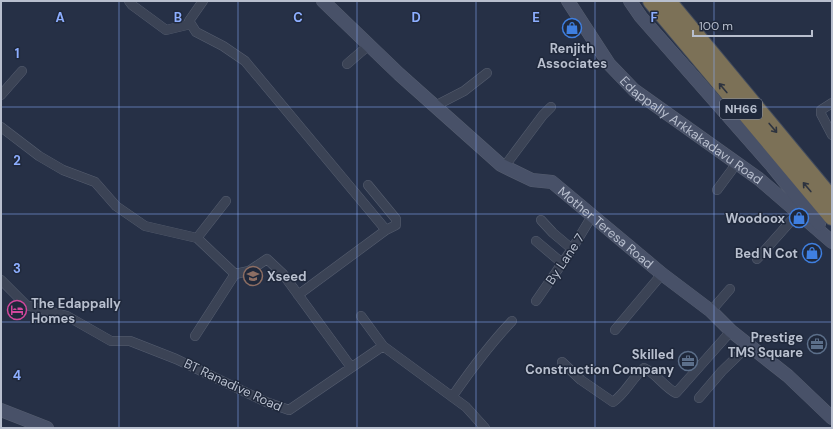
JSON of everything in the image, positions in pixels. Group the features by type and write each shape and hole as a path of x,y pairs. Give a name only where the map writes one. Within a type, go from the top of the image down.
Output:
{"highway":[{"name":"NH66","path":"651,1 832,217"},
{"name":"NH66","path":"668,1 832,199"}],"street":[{"path":"129,1 132,5 166,30 191,24"},
{"path":"203,1 189,21 196,32 223,46 245,61 386,230"},
{"name":"Mother Teresa Road","path":"323,1 435,106 501,165 532,180 552,182 662,274 711,311 731,331 788,376 832,418"},
{"name":"Edappally Arkkakadavu Road","path":"568,1 609,64 634,90 759,179 832,240"},
{"path":"630,1 642,17 772,166 832,240"},
{"path":"347,64 369,45"},
{"path":"1,95 22,71"},
{"path":"435,106 464,91 487,73"},
{"path":"832,102 821,110 821,114 832,135"},
{"path":"504,167 543,115 551,107"},
{"path":"1,127 39,156 63,170 96,182 116,206 145,226 197,238 235,274"},
{"path":"717,190 737,163"},
{"path":"298,295 386,230 396,225 396,219 368,185"},
{"path":"197,238 226,201"},
{"path":"757,259 798,213"},
{"name":"By Lane 7","path":"536,301 572,250 592,216"},
{"path":"541,220 572,250"},
{"path":"536,241 562,263"},
{"path":"195,336 235,274 249,271 267,259 283,274 351,367"},
{"path":"615,330 662,274"},
{"name":"BT Ranadive Road","path":"1,280 26,304 67,316 111,341 130,341 176,359 266,402 289,410 383,346"},
{"path":"711,311 730,289"},
{"path":"361,316 383,346 466,407 481,427"},
{"path":"452,397 495,339 512,321"},
{"path":"562,362 581,380 613,402 619,398 639,372 644,368 650,371 670,391 676,393 731,331"},
{"path":"699,398 722,371 749,346"},
{"path":"1,410 47,428"}],"place":[{"name":"Renjith Associates","path":"572,28"},
{"name":"Woodoox","path":"799,218"},
{"name":"Bed N Cot","path":"812,253"},
{"name":"Xseed","path":"253,276"},
{"name":"The Edappally Homes","path":"17,310"},
{"name":"Prestige TMS Square","path":"817,344"},
{"name":"Skilled Construction Company","path":"688,361"}]}
